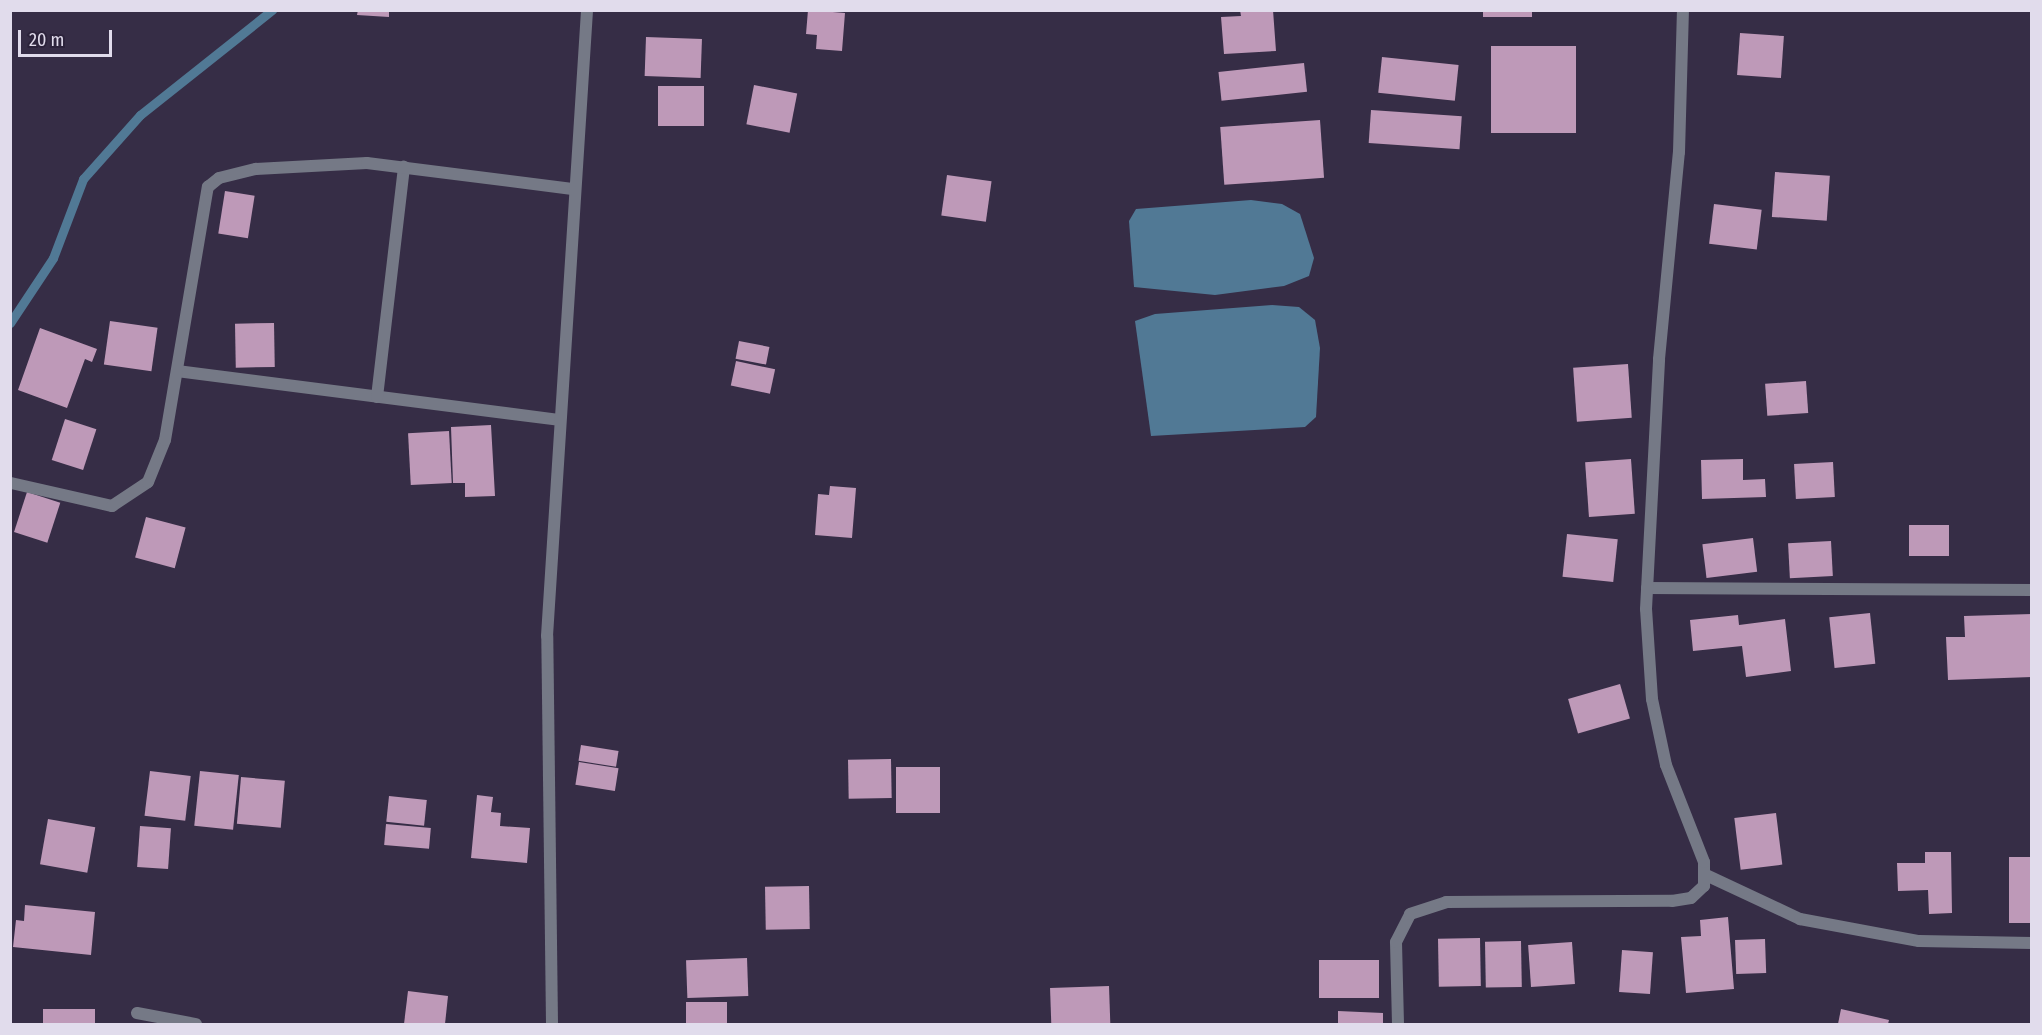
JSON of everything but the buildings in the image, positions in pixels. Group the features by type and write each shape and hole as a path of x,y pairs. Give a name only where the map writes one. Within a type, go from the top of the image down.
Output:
{"street":[{"path":"552,1024 547,636 557,420 587,10"},
{"path":"1398,1024 1396,942 1410,914 1446,902 1672,901 1699,893 1706,876 1666,765 1652,699 1647,588 1659,359 1679,152 1683,10"},
{"path":"11,483 112,506 130,498 148,482 165,440 208,187 219,178 255,169 367,163 574,189"},
{"path":"377,397 404,167"},
{"path":"177,371 557,420"},
{"path":"1647,588 2031,590"},
{"path":"1706,876 1800,918 1919,941 2031,943"},
{"path":"137,1013 196,1024"}],"water":[{"path":"1251,200 1282,204 1300,214 1314,258 1309,276 1284,286 1215,295 1134,287 1129,221 1136,209"},
{"path":"1272,305 1299,307 1315,320 1320,348 1316,417 1305,427 1151,436 1135,321 1155,314"}],"waterway":[{"path":"10,323 53,258 83,179 140,115 272,10"}]}
